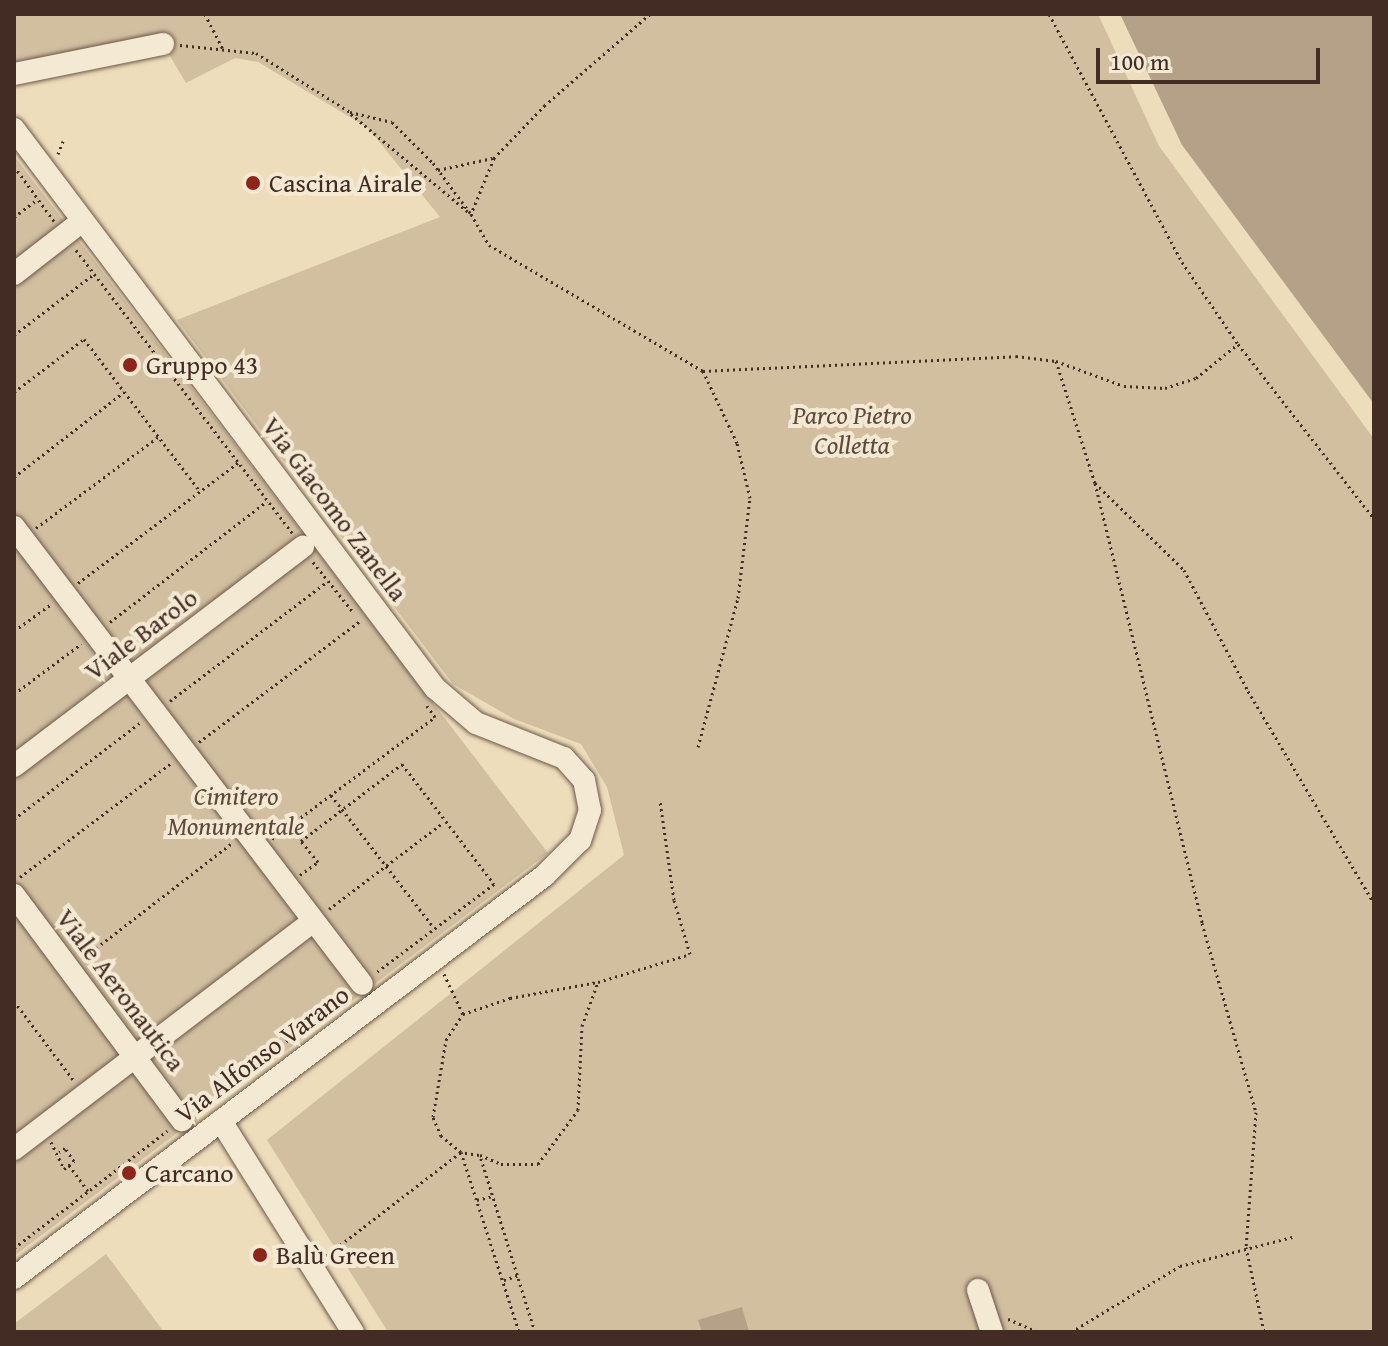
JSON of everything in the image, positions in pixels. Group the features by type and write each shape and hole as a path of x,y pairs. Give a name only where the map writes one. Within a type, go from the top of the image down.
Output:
{"street":[{"path":"14,74 163,44"},
{"name":"Via Giacomo Zanella","path":"14,129 73,228 453,708 476,723 564,758 584,780 590,794 588,826 571,853 544,876"},
{"path":"14,274 73,228"},
{"path":"18,533 252,842 319,910 367,973"},
{"name":"Viale Barolo","path":"14,766 303,547"},
{"name":"Via Alfonso Varano","path":"14,1278 544,876"},
{"name":"Viale Aeronautica","path":"14,895 182,1120"},
{"path":"14,1149 137,1057 319,910"},
{"path":"221,1121 353,1332"},
{"path":"981,1298 992,1332"}],"path":[{"path":"205,14 223,49"},
{"path":"471,214 494,158 545,105 650,14"},
{"path":"1049,14 1182,262 1238,344 1374,519"},
{"path":"163,44 256,53 350,112 471,214"},
{"path":"350,112 392,122 438,170 471,214 489,245 703,371 968,355 1056,361 1124,386 1165,388 1196,378 1238,344"},
{"path":"438,170 494,158"},
{"path":"14,166 38,199 73,228 94,274 369,633"},
{"path":"14,217 38,199"},
{"path":"14,335 94,274"},
{"path":"14,392 84,339 200,491"},
{"path":"1056,361 1095,483 1198,908 1256,1112 1246,1247 1264,1332"},
{"path":"698,747 738,598 750,498 737,443 703,371"},
{"path":"14,477 124,392"},
{"path":"18,533 158,437"},
{"path":"14,631 238,463"},
{"path":"1095,483 1184,570 1248,691 1374,903"},
{"path":"14,694 267,501"},
{"path":"14,819 328,581"},
{"path":"69,968 252,842 331,795 435,717 425,705"},
{"path":"418,729 422,735"},
{"path":"14,1248 367,973 435,929 494,884 402,764 301,841 318,862 299,876 308,888"},
{"path":"331,795 435,929"},
{"path":"598,982 582,1026 578,1110 538,1164 501,1164 480,1155 461,1152 441,1136 433,1108 446,1040 463,1014 510,998 598,982 690,954 674,900 660,800"},
{"path":"319,910 386,866 445,821"},
{"path":"436,958 463,1014"},
{"path":"14,1001 85,1096"},
{"path":"65,1148 74,1161 69,1165 64,1169 54,1156 65,1148"},
{"path":"461,1152 519,1332"},
{"path":"311,1264 348,1243 461,1152"},
{"path":"480,1155 535,1332"},
{"path":"69,1165 88,1191"},
{"path":"477,1200 494,1196"},
{"path":"1071,1332 1180,1266 1292,1237"},
{"path":"504,1280 519,1275"},
{"path":"981,1298 1038,1332"}],"green space":[{"name":"Parco Pietro Colletta","path":"14,14 1098,14 1159,146 1374,439 1374,1332 388,1332 267,1140 624,855 607,787 581,744 514,719 453,684 177,320 440,217 368,128 258,62 235,58 186,83 158,36 14,62"},
{"name":"Cimitero Monumentale","path":"14,156 548,853 14,1256"},
{"path":"106,1254 164,1332 14,1332 14,1324"}],"shaded area":[{"path":"1120,14 1374,14 1374,404 1182,145"},
{"path":"742,1307 749,1332 702,1332 698,1320"}],"place":[{"name":"Cascina Airale","path":"253,183"},
{"name":"Gruppo 43","path":"130,365"},
{"name":"Carcano","path":"129,1173"},
{"name":"Balù Green","path":"260,1255"}]}
